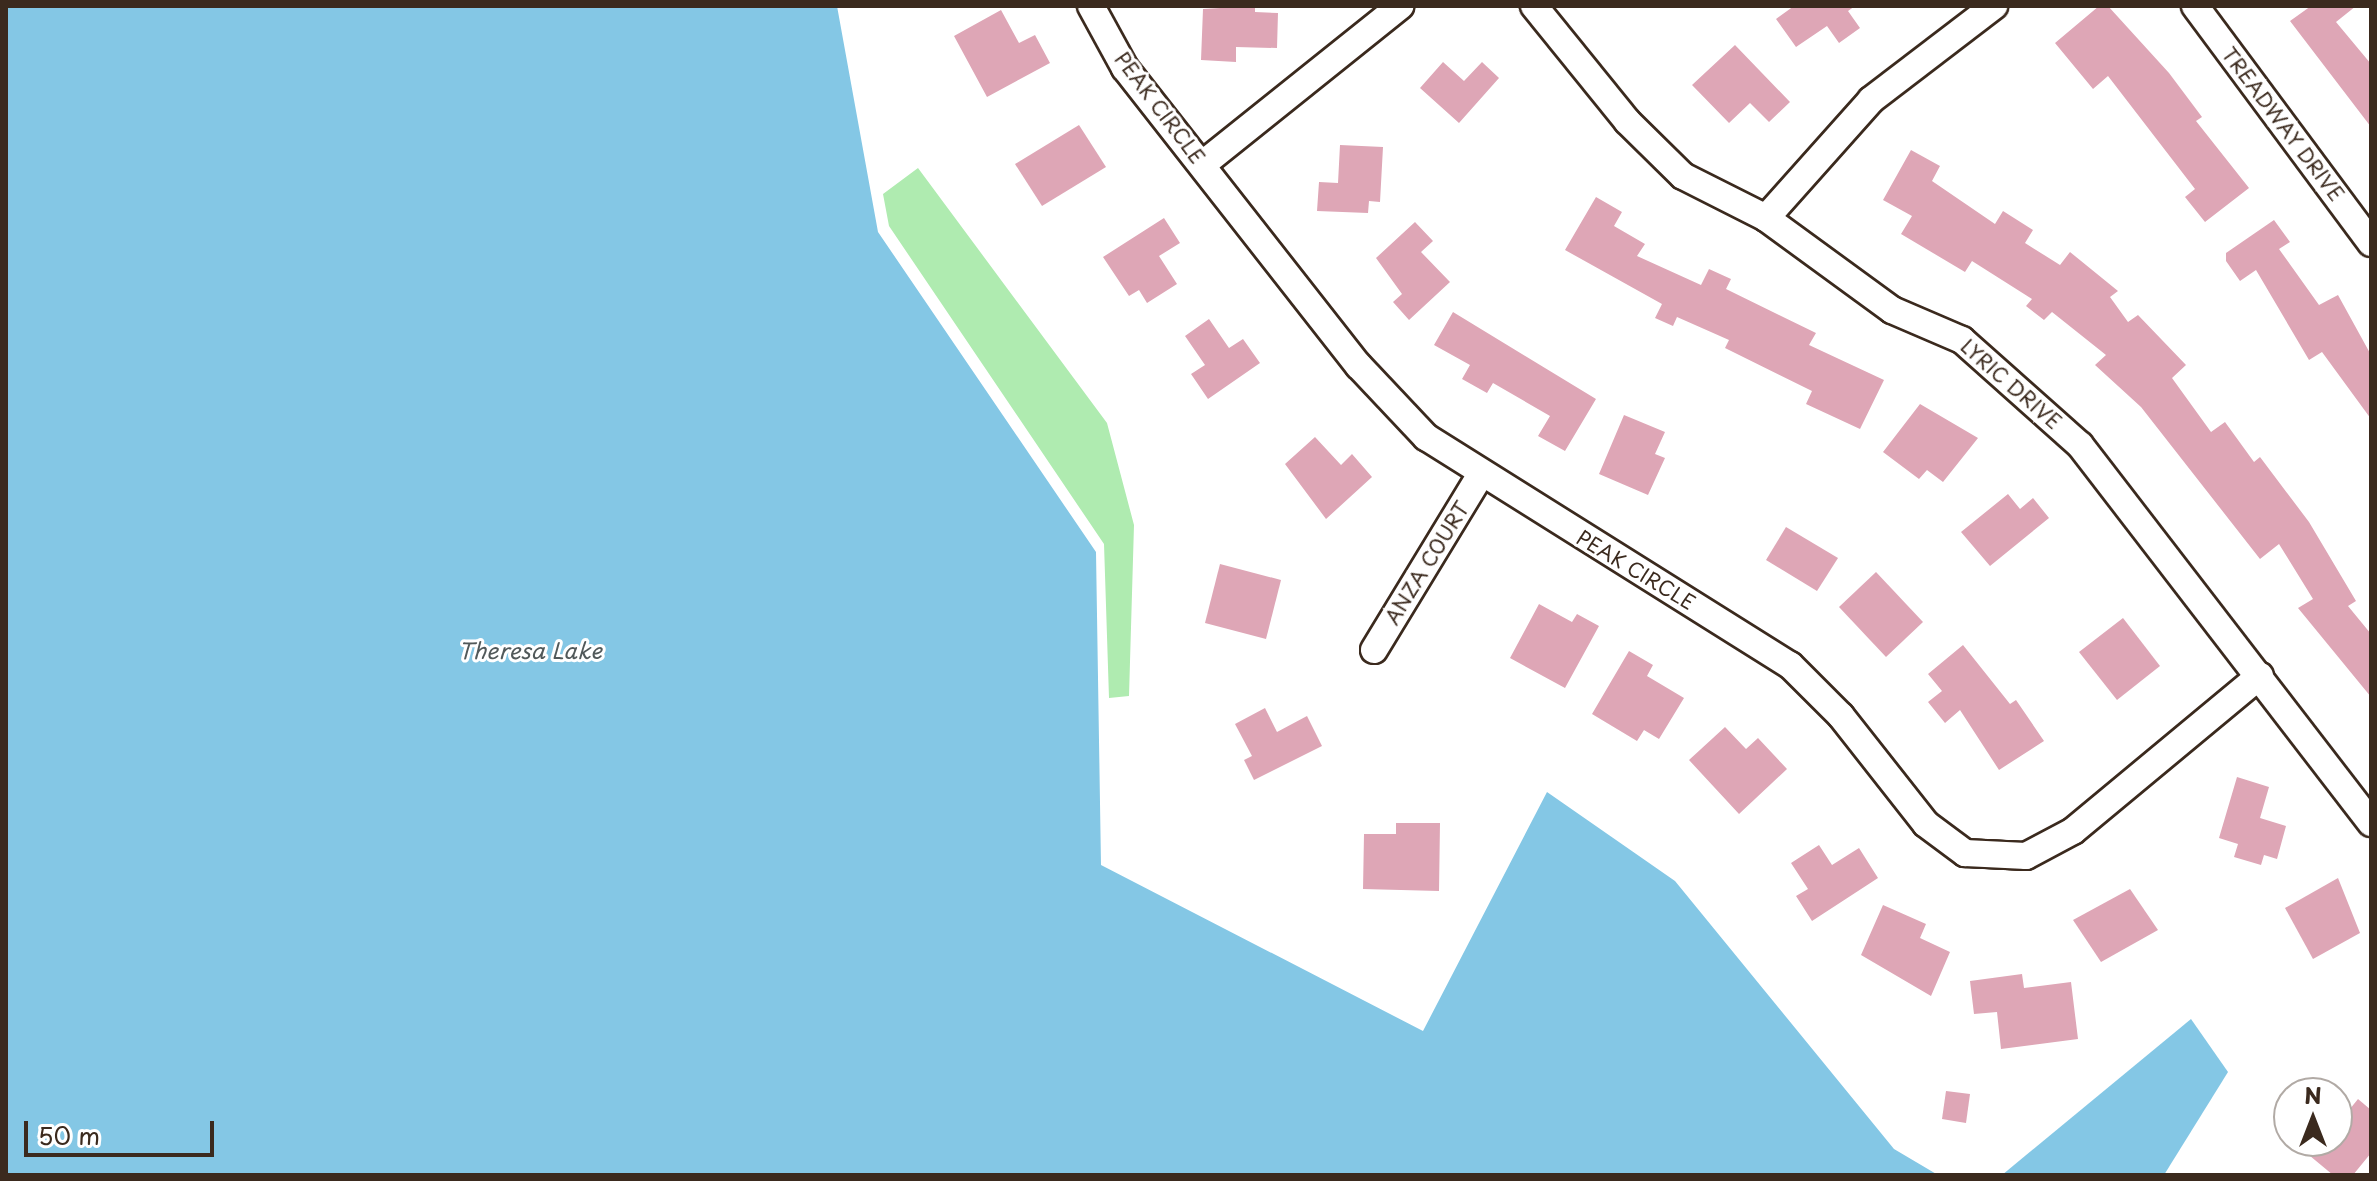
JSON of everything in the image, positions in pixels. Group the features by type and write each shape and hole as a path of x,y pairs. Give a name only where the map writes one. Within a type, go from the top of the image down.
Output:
{"street":[{"name":"PEAK CIRCLE","path":"1091,6 1125,68 1359,366 1426,437 1480,476 1790,665 1841,716 1926,824 1965,853 2026,856 2073,831 2260,676"},
{"path":"1203,164 1400,6"},
{"name":"LYRIC DRIVE","path":"1534,6 1627,121 1683,176 1766,218 1892,310 1962,340 2080,445 2371,823"},
{"path":"1766,218 1871,100 1994,6"},
{"name":"TREADWAY DRIVE","path":"2195,6 2371,243"},
{"name":"ANZA COURT","path":"1374,650 1480,476"}],"green space":[{"path":"918,168 1107,423 1134,525 1129,696 1109,698 1104,544 889,226 883,194"}],"water":[{"name":"Theresa Lake","path":"6,6 837,6 878,232 1096,552 1101,865 1423,1031 1547,792 1675,881 1894,1149 1938,1175 6,1175"},
{"path":"2191,1019 2228,1072 2164,1175 2002,1175"}],"building":[{"path":"1255,6 1255,12 1278,13 1277,48 1236,47 1236,62 1201,60 1203,9"},
{"path":"1794,6 1855,6 1848,11 1860,28 1839,43 1827,26 1796,47 1776,19"},
{"path":"2099,6 2108,6 2169,73 2202,117 2196,121 2249,188 2205,222 2185,197 2195,189 2108,76 2093,89 2055,43"},
{"path":"2311,6 2356,6 2336,22 2371,64 2371,127 2290,21"},
{"path":"1001,10 1019,43 1035,35 1050,63 987,97 954,36"},
{"path":"1735,45 1790,102 1769,122 1750,103 1729,123 1692,85"},
{"path":"1443,62 1464,81 1482,62 1499,78 1459,123 1420,88"},
{"path":"1079,125 1106,167 1042,206 1015,164"},
{"path":"1340,145 1383,147 1380,202 1369,201 1368,213 1317,211 1319,182 1338,183"},
{"path":"1911,150 1940,166 1932,181 1995,224 2003,211 2033,230 2025,243 2060,265 2070,252 2118,291 2110,297 2128,322 2138,315 2186,365 2172,378 2211,432 2225,422 2254,462 2260,457 2309,522 2356,601 2348,606 2371,634 2371,697 2298,608 2313,599 2279,544 2260,559 2141,407 2095,365 2106,355 2052,312 2044,320 2026,306 2032,299 1972,261 1965,272 1901,234 1912,216 1883,200"},
{"path":"1596,197 1622,212 1614,226 1645,244 1637,256 1701,285 1709,269 1731,279 1726,289 1816,333 1809,345 1884,380 1860,429 1806,404 1812,391 1725,348 1729,340 1677,317 1673,326 1655,318 1662,304 1565,250"},
{"path":"1164,218 1180,243 1159,256 1177,284 1147,303 1139,290 1129,296 1103,257"},
{"path":"2274,220 2290,242 2279,249 2319,305 2338,295 2371,355 2371,419 2322,352 2309,360 2256,270 2240,281 2226,261 2226,253"},
{"path":"1415,222 1433,241 1421,252 1450,282 1409,320 1393,302 1402,294 1376,258"},
{"path":"1453,312 1596,399 1565,451 1538,436 1550,416 1493,383 1487,393 1462,379 1470,365 1434,345"},
{"path":"1209,319 1229,348 1243,339 1260,363 1208,399 1191,374 1205,365 1185,336"},
{"path":"1920,404 1978,438 1943,482 1927,470 1919,479 1883,452"},
{"path":"1624,415 1665,432 1655,454 1665,458 1648,495 1599,474"},
{"path":"1315,437 1341,465 1352,454 1372,477 1326,519 1285,464"},
{"path":"2008,494 2020,509 2033,498 2049,518 1990,566 1961,532"},
{"path":"1786,527 1838,558 1817,591 1766,560"},
{"path":"1220,564 1281,580 1266,639 1205,623"},
{"path":"1876,572 1923,622 1886,657 1839,607"},
{"path":"1539,604 1572,622 1577,614 1599,626 1565,688 1510,658"},
{"path":"2123,618 2160,666 2117,700 2079,652"},
{"path":"1963,645 2010,704 2016,700 2044,741 1999,770 1960,710 1945,723 1928,702 1942,691 1928,674"},
{"path":"1629,651 1653,665 1647,676 1684,698 1659,739 1644,730 1637,741 1592,714"},
{"path":"1265,708 1277,732 1307,716 1322,746 1254,780 1244,760 1252,756 1235,724"},
{"path":"1725,727 1746,749 1758,738 1787,769 1739,814 1689,760"},
{"path":"2237,777 2269,787 2260,818 2286,826 2277,859 2264,855 2261,865 2234,857 2238,844 2219,838"},
{"path":"1396,823 1440,823 1439,891 1363,889 1364,834 1396,834"},
{"path":"1819,845 1832,865 1859,848 1878,878 1812,921 1796,896 1808,889 1791,863"},
{"path":"2338,878 2360,933 2313,959 2285,908"},
{"path":"2130,889 2158,930 2101,962 2073,920"},
{"path":"1883,905 1926,924 1920,938 1950,952 1931,996 1861,955"},
{"path":"2022,974 2024,988 2071,982 2078,1039 2001,1049 1997,1012 1974,1014 1970,981"},
{"path":"1946,1091 1970,1094 1966,1123 1942,1119"},
{"path":"2358,1099 2371,1110 2371,1153 2353,1175 2333,1175 2311,1157 2353,1157 2353,1105"}]}
